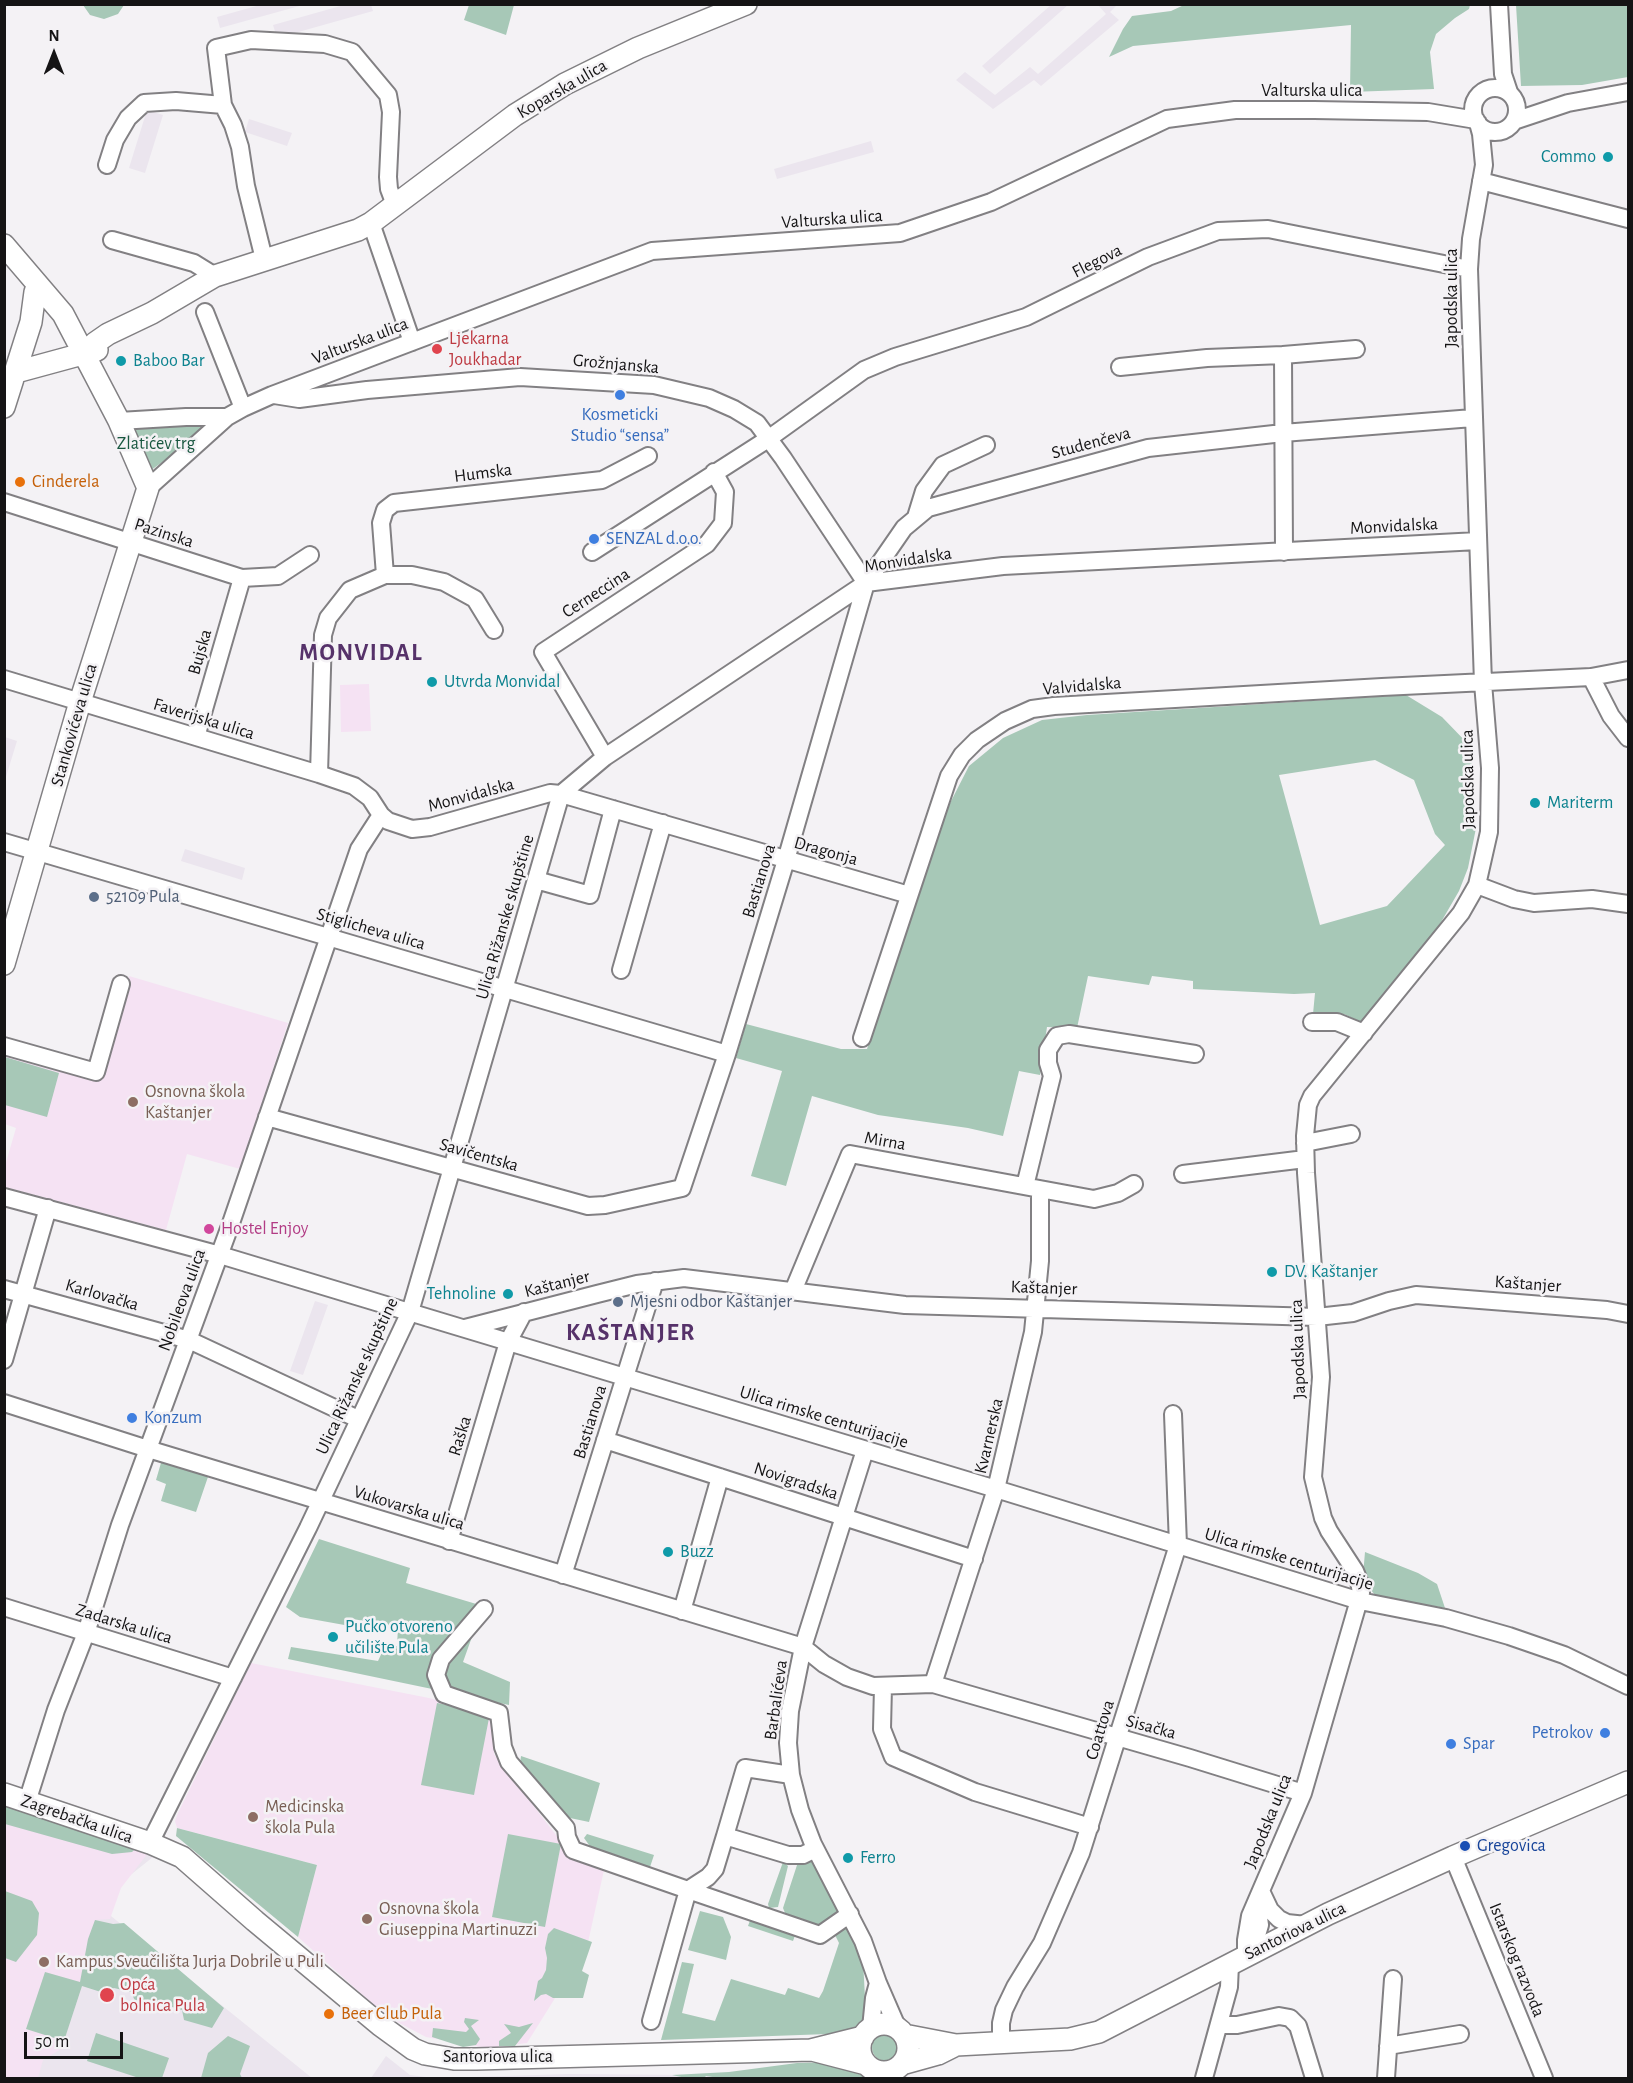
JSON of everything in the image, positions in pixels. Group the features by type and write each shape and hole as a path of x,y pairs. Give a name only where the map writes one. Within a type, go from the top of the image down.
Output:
{"main road":[{"name":"Koparska ulica","path":"84,354 94,342 152,313 215,276 358,230 371,223 515,116 564,84 638,48 746,4"},
{"path":"4,245 54,301 69,325 119,421 148,488"},
{"path":"24,269 59,332 72,347 84,354"},
{"path":"4,407 33,313 35,292"},
{"name":"Koparska ulica","path":"84,354 104,347 130,333 152,313"},
{"path":"69,325 91,334 108,334"},
{"path":"16,372 84,354"},
{"name":"Stankovićeva ulica","path":"4,964 80,702 148,488"},
{"name":"Santoriova ulica","path":"901,2032 956,2045 1070,2039 1099,2032 1306,1924 1453,1857 1629,1782"},
{"name":"Zagrebačka ulica","path":"4,1794 150,1843"},
{"name":"Santoriova ulica","path":"150,1843 182,1857 255,1922 380,2025 425,2055 476,2059 811,2050 866,2064"},
{"path":"885,2024 901,2032 908,2050 902,2064 892,2071 884,2072 866,2064 861,2050 867,2032 885,2024"},
{"name":"Santoriova ulica","path":"811,2050 867,2032"},
{"name":"Santoriova ulica","path":"902,2064 938,2054 956,2045"}],"street":[{"path":"1499,4 1503,74 1518,109 1509,126"},
{"path":"264,259 246,186 240,147 223,105 216,48 251,40 325,44 352,52 388,95 391,112 388,177 389,189 395,205"},
{"path":"1501,49 1491,81 1473,107 1477,122 1490,131 1568,104 1629,92"},
{"path":"1482,93 1497,88 1542,102 1568,104"},
{"name":"Valturska ulica","path":"1428,112 1461,104 1482,93"},
{"path":"107,165 115,140 128,118 144,103 176,102 223,105"},
{"name":"Valturska ulica","path":"227,417 272,395 652,251 900,233 991,202 1167,119 1235,110 1428,112 1477,122"},
{"name":"Japodska ulica","path":"1204,2079 1231,1979 1260,1925 1259,1896 1303,1793 1360,1601 1359,1581 1355,1571 1329,1532 1313,1478 1321,1394 1305,1151 1308,1105 1312,1096 1461,913 1477,885 1489,832 1490,768 1483,683 1469,269 1471,239 1483,173 1481,134 1477,122"},
{"name":"Japodska ulica","path":"1483,173 1509,126"},
{"path":"1483,173 1629,219"},
{"path":"371,223 412,342"},
{"name":"Flegova","path":"768,439 864,370 895,357 1026,317 1148,257 1218,231 1268,229 1469,269"},
{"path":"112,240 194,263 215,276"},
{"path":"205,312 243,408"},
{"path":"1120,367 1207,358 1356,349"},
{"path":"1283,355 1284,552"},
{"name":"Grožnjanska","path":"272,395 299,399 366,390 520,378 654,385 708,398 734,409 757,423 866,583"},
{"path":"119,421 227,417"},
{"path":"148,488 227,417"},
{"name":"Studenčeva","path":"866,583 904,528 928,508 1148,448 1473,418"},
{"name":"Cerneccina","path":"592,552 768,439"},
{"name":"Studenčeva","path":"916,518 924,491 943,465 986,445"},
{"name":"Humska","path":"385,575 381,523 385,510 394,502 602,480 648,456"},
{"name":"Cerneccina","path":"605,757 543,652 707,544 723,523 724,492 714,472"},
{"name":"Pazinska","path":"4,502 242,578 278,576 310,555"},
{"name":"Monvidalska","path":"381,815 397,826 411,829 430,827 550,793 561,794 605,757 866,583 1002,566 1478,542"},
{"path":"319,774 323,635 328,618 350,590 385,575 411,575 444,582 475,599 494,630"},
{"name":"Bujska","path":"196,737 242,578"},
{"name":"Bastianova","path":"682,1188 727,1054 866,583"},
{"path":"1483,683 1591,677 1629,670"},
{"path":"1591,677 1611,716 1629,738"},
{"name":"Faverijska ulica","path":"4,679 354,786 370,798 381,815"},
{"name":"Valvidalska","path":"862,1038 949,776 962,755 977,740 1005,721 1032,710 1054,706 1370,687 1483,683"},
{"name":"Dragonja","path":"561,794 909,895"},
{"name":"Ulica Rižanske skupštine","path":"150,1843 320,1502 410,1312 561,794"},
{"path":"537,880 590,895 613,809"},
{"name":"Nobileova ulica","path":"27,1802 56,1710 86,1633 120,1525 220,1255 359,849 381,815"},
{"path":"621,970 663,823"},
{"name":"Stiglicheva ulica","path":"4,842 727,1054"},
{"path":"1477,885 1514,899 1534,903 1592,899 1629,904"},
{"path":"4,1046 96,1072 121,984"},
{"path":"1312,1022 1337,1022 1365,1033"},
{"path":"1032,1188 1052,1076 1047,1063 1048,1050 1057,1036 1069,1034 1195,1054"},
{"name":"Savičentska","path":"267,1117 588,1206 605,1205 682,1188"},
{"path":"1183,1174 1305,1151 1351,1134"},
{"name":"Mirna","path":"793,1291 850,1154 1094,1200 1118,1193 1134,1184"},
{"name":"Kvarnerska","path":"933,1684 996,1489 1033,1332 1040,1261 1032,1188"},
{"name":"Ulica rimske centurijacije","path":"4,1197 220,1255 1360,1601 1446,1618 1509,1636 1564,1655 1629,1686"},
{"path":"4,1360 48,1208"},
{"name":"Kaštanjer","path":"463,1328 655,1281 688,1278 905,1305 1036,1307 1317,1317 1353,1313 1416,1295 1607,1310 1629,1314"},
{"name":"Bastianova","path":"563,1575 655,1281"},
{"name":"Karlovačka","path":"4,1289 189,1340 358,1419"},
{"name":"Raška","path":"449,1541 508,1342 524,1312"},
{"name":"Vukovarska ulica","path":"4,1402 320,1502 803,1647"},
{"name":"Coattova","path":"1001,2043 1001,2023 1004,2010 1042,1943 1081,1853 1178,1545 1173,1413"},
{"name":"Novigradska","path":"605,1440 974,1559"},
{"name":"Barbalićeva","path":"865,1450 803,1647 790,1712 788,1743 791,1775 800,1810 815,1849 863,1941 878,1983 901,2032"},
{"path":"682,1611 720,1477"},
{"name":"Zadarska ulica","path":"4,1607 233,1678"},
{"path":"484,1609 441,1659 436,1675 444,1694 499,1713 503,1747 509,1762 566,1828 573,1850 820,1935 850,1914"},
{"name":"Sisačka","path":"803,1647 824,1664 847,1677 873,1686 933,1684 1303,1793"},
{"path":"883,1686 882,1729 893,1757 975,1792 1090,1827"},
{"path":"651,2021 688,1890 708,1877 715,1869 745,1768 791,1775"},
{"path":"725,1836 788,1855 803,1855 815,1849"},
{"name":"Istarskog razvoda","path":"1453,1857 1544,2079"},
{"path":"1259,1896 1279,1919 1287,1923 1306,1924"},
{"path":"1386,2079 1393,1979"},
{"path":"867,2032 878,1983"},
{"path":"1220,2025 1238,2025 1279,2016 1290,2018 1298,2026 1314,2079"},
{"path":"1388,2046 1461,2034"}],"shaded area":[{"path":"1052,4 1068,5 990,74 982,66"},
{"path":"260,5 303,5 220,28 217,17"},
{"path":"344,5 371,5 373,11 277,38 273,25"},
{"path":"1098,5 1116,6 1110,12 1119,20 1041,86 1034,80 993,109 956,80 965,72 995,95 1030,67 1038,74 1106,14"},
{"path":"147,110 163,115 145,173 129,168"},
{"path":"249,119 292,133 287,146 245,132"},
{"path":"871,141 874,152 777,179 774,169"},
{"path":"369,684 371,731 341,732 340,685"},
{"path":"4,737 17,741 5,780"},
{"path":"185,849 245,868 242,880 181,861"},
{"name":"Osnovna škola Kaštanjer","path":"129,976 288,1023 240,1169 187,1154 166,1230 5,1187 5,1166 16,1128 5,1124 4,1052 97,1080"},
{"path":"315,1301 328,1305 303,1375 290,1371"},
{"path":"251,1663 429,1698 494,1714 494,1754 575,1860 604,1870 587,1947 527,2043 487,2048 426,2037 386,2016 298,1937 317,1865 177,1828 175,1821 178,1813"},
{"name":"Kampus Sveučilišta Jurja Dobrile u Puli","path":"5,1800 152,1848 121,1888 110,1919 95,1920 80,1985 81,1990 61,2049 43,2060 38,2078 5,2078"},
{"name":"Opća bolnica Pula","path":"4,1805 158,1853 108,1893 106,1912 312,2078 5,2078"},
{"path":"386,2056 410,2075 434,2078 371,2078"},
{"path":"569,2074 924,2077 438,2078"}],"green space":[{"path":"83,5 124,5 118,14 104,19 90,15"},
{"path":"469,5 514,5 506,35 464,20"},
{"path":"1184,5 1470,5 1469,9 1436,34 1430,52 1434,89 1350,92 1351,25 1133,46 1109,57 1132,16 1171,11"},
{"path":"1516,5 1628,5 1628,77 1582,85 1521,86"},
{"name":"Zlatićev trg","path":"202,420 207,430 147,473 126,426"},
{"path":"1406,695 1442,717 1471,747 1476,828 1468,868 1459,891 1426,948 1361,1022 1344,1014 1313,1014 1315,993 1193,989 1193,981 1152,976 1149,985 1088,976 1077,1028 1047,1027 1040,1075 1019,1071 1003,1136 968,1128 878,1115 812,1096 786,1186 751,1176 782,1071 736,1058 746,1024 841,1049 867,1049 947,809 969,766 1003,738 1042,720 1087,715","holes":["1375,760 1414,780 1435,834 1445,845 1387,906 1320,925 1279,775"]},
{"path":"5,1057 59,1073 47,1117 5,1105"},
{"path":"163,1456 210,1471 196,1512 161,1501 166,1484 156,1480"},
{"path":"319,1539 410,1568 406,1583 483,1606 463,1662 510,1682 509,1705 288,1659 291,1647 378,1661 384,1648 397,1646 398,1627 353,1619 350,1626 300,1617 286,1607"},
{"path":"1365,1552 1418,1573 1437,1584 1445,1608 1376,1596 1363,1575"},
{"path":"437,1703 490,1713 474,1795 421,1785"},
{"path":"521,1756 600,1783 589,1822 570,1818 520,1764"},
{"path":"5,1800 138,1846 132,1852 112,1854 5,1824"},
{"path":"177,1828 317,1865 298,1937 176,1836"},
{"path":"508,1834 561,1844 545,1927 492,1917"},
{"path":"587,1834 654,1855 650,1867 592,1849 584,1838"},
{"path":"817,1857 848,1914 827,1929 785,1913 783,1908 798,1862"},
{"path":"783,1862 788,1866 778,1907 769,1908 768,1904"},
{"path":"5,1891 32,1901 39,1913 37,1935 16,1962 5,1958"},
{"path":"700,1911 723,1917 731,1937 726,1960 688,1950"},
{"path":"752,1915 797,1930 793,1941 748,1926"},
{"path":"95,1920 113,1924 124,1923 224,2008 212,2028 184,2020 182,2010 163,2004 156,2010 137,2005 131,1992 114,1988 104,1993 82,1986 64,2041 26,2029 45,1972 80,1982 88,1939"},
{"path":"852,1921 862,1942 866,2016 851,2031 828,2034 661,2040 682,1962 694,1964 682,2013 715,2021 731,1979 785,1995 788,1988 819,1998 839,1943 835,1935"},
{"path":"554,1928 592,1942 582,1971 589,1975 583,1998 553,1998 546,1994 534,2001 538,1981 546,1970 545,1948 548,1934"},
{"path":"465,2018 479,2020 471,2026 480,2039 476,2045 463,2047 432,2037 433,2028 466,2032 469,2029 464,2022"},
{"path":"533,2023 515,2046 499,2046 499,2041 511,2033 504,2024 519,2027"},
{"path":"887,2032 897,2037 902,2047 897,2057 887,2062 877,2057 872,2047 877,2037"},
{"path":"96,2033 169,2058 162,2078 139,2078 87,2061"},
{"path":"228,2036 250,2046 240,2074 242,2078 201,2078 208,2053"},
{"path":"836,2062 850,2066 866,2078 719,2078 706,2076 686,2078 672,2075 729,2072 797,2063"}],"place":[{"name":"Commo","path":"1608,157"},
{"name":"Ljekarna Joukhadar","path":"437,349"},
{"name":"Baboo Bar","path":"121,361"},
{"name":"Kosmeticki Studio “sensa”","path":"620,395"},
{"name":"Cinderela","path":"20,482"},
{"name":"SENZAL d.o.o.","path":"594,539"},
{"name":"Utvrda Monvidal","path":"432,682"},
{"name":"Mariterm","path":"1535,803"},
{"name":"52109 Pula","path":"94,897"},
{"name":"Osnovna škola Kaštanjer","path":"133,1102"},
{"name":"Hostel Enjoy","path":"209,1229"},
{"name":"DV. Kaštanjer","path":"1272,1272"},
{"name":"Tehnoline","path":"508,1294"},
{"name":"Mjesni odbor Kaštanjer","path":"618,1302"},
{"name":"Konzum","path":"132,1418"},
{"name":"Buzz","path":"668,1552"},
{"name":"Pučko otvoreno učilište Pula","path":"333,1637"},
{"name":"Petrokov","path":"1605,1733"},
{"name":"Spar","path":"1451,1744"},
{"name":"Medicinska škola Pula","path":"253,1817"},
{"name":"Gregovica","path":"1465,1846"},
{"name":"Ferro","path":"848,1858"},
{"name":"Osnovna škola Giuseppina Martinuzzi","path":"367,1919"},
{"name":"Kampus Sveučilišta Jurja Dobrile u Puli","path":"44,1962"},
{"name":"Opća bolnica Pula","path":"107,1995"},
{"name":"Beer Club Pula","path":"329,2014"}],"district":[{"name":"MONVIDAL","path":"361,653"},
{"name":"KAŠTANJER","path":"631,1333"}]}
